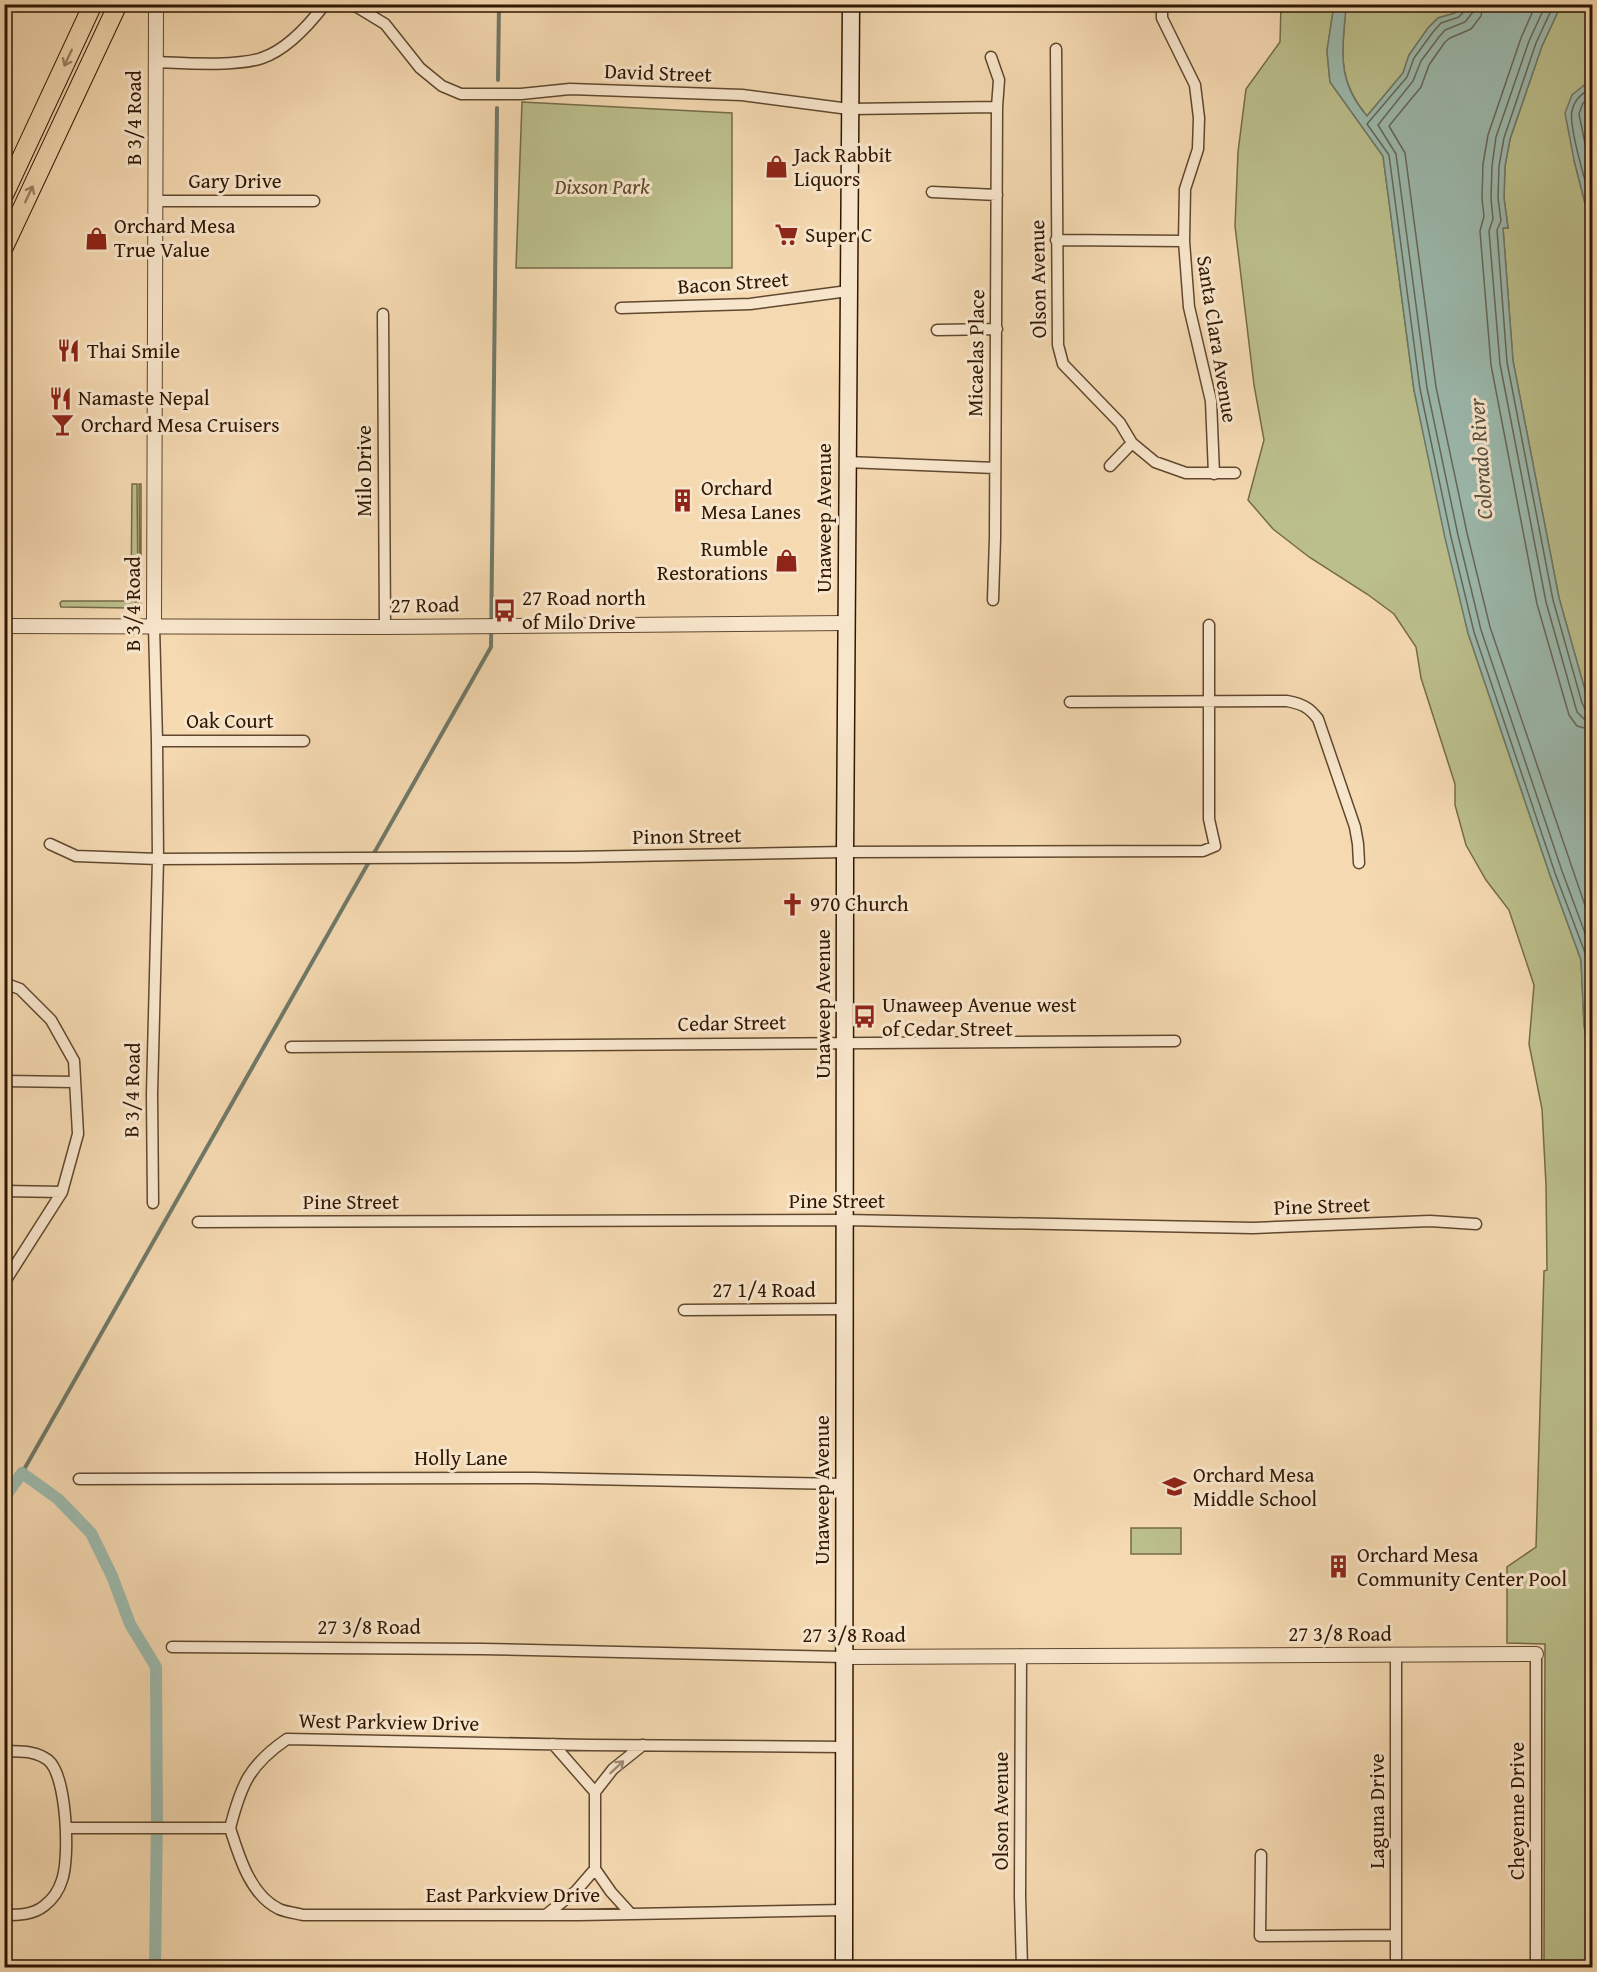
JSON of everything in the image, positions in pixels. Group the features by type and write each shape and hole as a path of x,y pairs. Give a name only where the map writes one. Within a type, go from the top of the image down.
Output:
{"highway":[{"path":"4,195 93,4"},
{"path":"4,247 118,4"}],"main road":[{"name":"Unaweep Avenue","path":"844,1968 845,852 851,4"}],"street":[{"name":"B 3/4 Road","path":"153,1203 152,1094 158,859 154,626 156,4"},
{"path":"155,63 243,62 262,58 288,42 325,4"},
{"name":"David Street","path":"352,4 385,24 420,68 442,86 461,94 520,94 570,89 742,95 849,109 996,107"},
{"name":"Santa Clara Avenue","path":"1162,4 1162,18 1195,85 1199,118 1198,149 1185,189 1184,241 1189,307 1211,401 1214,474"},
{"name":"Olson Avenue","path":"1056,49 1058,345 1064,364 1120,423 1132,443 1155,462 1186,473 1235,473"},
{"name":"Micaelas Place","path":"991,57 999,80 996,107 998,195 993,600"},
{"path":"932,192 998,195"},
{"name":"Gary Drive","path":"156,201 314,201"},
{"path":"1056,240 1184,241"},
{"name":"Bacon Street","path":"621,308 750,304 848,291"},
{"name":"Milo Drive","path":"383,314 385,627"},
{"path":"937,330 996,329"},
{"path":"1110,466 1132,443"},
{"path":"847,462 995,468"},
{"name":"27 Road","path":"4,626 385,627 846,623"},
{"path":"1209,625 1209,702"},
{"path":"1070,702 1287,701 1302,704 1310,709 1318,719 1354,827 1359,863"},
{"name":"Pinon Street","path":"50,844 76,856 158,859 1203,851 1215,846 1209,819 1209,702"},
{"name":"Oak Court","path":"157,741 304,741"},
{"path":"4,983 20,989 51,1020 74,1061 78,1134 62,1192 4,1283"},
{"name":"Cedar Street","path":"291,1047 1174,1041"},
{"path":"4,1081 75,1082"},
{"path":"4,1191 62,1192"},
{"name":"Pine Street","path":"198,1222 845,1220 1253,1228 1430,1221 1476,1224"},
{"name":"27 1/4 Road","path":"684,1310 845,1309"},
{"name":"Holly Lane","path":"79,1479 535,1478 844,1484"},
{"name":"27 3/8 Road","path":"172,1647 494,1649 845,1656 1536,1654"},
{"name":"Laguna Drive","path":"1396,1654 1396,1968"},
{"name":"Cheyenne Drive","path":"1536,1654 1536,1968"},
{"name":"Olson Avenue","path":"1021,1656 1022,1968"},
{"name":"West Parkview Drive","path":"230,1828 238,1797 252,1770 268,1752 287,1739 845,1747"},
{"path":"553,1744 595,1792"},
{"path":"631,1914 611,1892 595,1869 595,1792 613,1769 643,1745"},
{"path":"4,1751 36,1752 51,1761 59,1777 67,1828 63,1878 56,1893 44,1906 31,1913 4,1916"},
{"path":"67,1828 230,1828"},
{"name":"East Parkview Drive","path":"230,1828 254,1887 280,1910 303,1915 631,1914 845,1910"},
{"path":"1261,1855 1260,1936 1396,1935"},
{"path":"546,1914 576,1891 595,1869"}],"green space":[{"path":"1281,5 1334,5 1327,51 1330,82 1383,156 1414,390 1468,633 1581,960 1584,1024 1592,1086 1592,1967 1544,1967 1545,1644 1507,1643 1507,1567 1536,1547 1544,1271 1547,1270 1542,1109 1529,1044 1534,985 1509,910 1486,880 1466,845 1455,805 1455,784 1421,678 1416,647 1394,614 1309,557 1273,529 1248,500 1264,440 1254,385 1235,226 1238,152 1246,89 1280,42"},
{"path":"1346,5 1462,5 1455,13 1438,18 1428,28 1409,55 1403,73 1367,116 1350,89 1343,63"},
{"path":"1561,5 1592,5 1592,81 1583,86 1574,160 1588,215 1592,220 1592,715 1559,598 1513,361 1503,228 1508,228 1504,198 1505,166 1510,139 1542,46"},
{"name":"Dixson Park","path":"522,102 732,113 732,268 516,268"},
{"path":"132,484 137,484 138,591 135,604 130,608 61,607 62,601 128,601 131,598"},
{"path":"139,484 141,484 141,604 138,611 136,609 140,598"},
{"path":"1131,1528 1181,1528 1181,1554 1131,1554"}],"water":[{"name":"Colorado River","path":"1334,5 1346,5 1343,63 1350,89 1367,116 1403,73 1409,55 1438,18 1455,13 1462,5 1561,5 1542,46 1510,139 1505,166 1504,198 1508,228 1503,228 1513,361 1559,598 1592,715 1592,1086 1584,1024 1581,960 1468,633 1445,538 1414,390 1383,156 1330,82 1327,51"},
{"path":"1592,81 1592,220 1588,215 1574,160 1565,113 1572,95"}],"waterway":[{"path":"498,80 499,4"},
{"path":"22,1473 491,647 497,108"},
{"path":"4,1498 22,1473 58,1499 91,1533 112,1576 130,1624 156,1667 155,1968"}],"place":[{"name":"Jack Rabbit Liquors","path":"776,167"},
{"name":"Super C","path":"787,235"},
{"name":"Orchard Mesa True Value","path":"96,238"},
{"name":"Thai Smile","path":"69,351"},
{"name":"Namaste Nepal","path":"60,398"},
{"name":"Orchard Mesa Cruisers","path":"63,425"},
{"name":"Orchard Mesa Lanes","path":"683,500"},
{"name":"Rumble Restorations","path":"786,561"},
{"name":"27 Road north of Milo Drive","path":"504,610"},
{"name":"970 Church","path":"792,904"},
{"name":"Unaweep Avenue west of Cedar Street","path":"864,1017"},
{"name":"Orchard Mesa Middle School","path":"1175,1487"},
{"name":"Orchard Mesa Community Center Pool","path":"1339,1567"}]}
